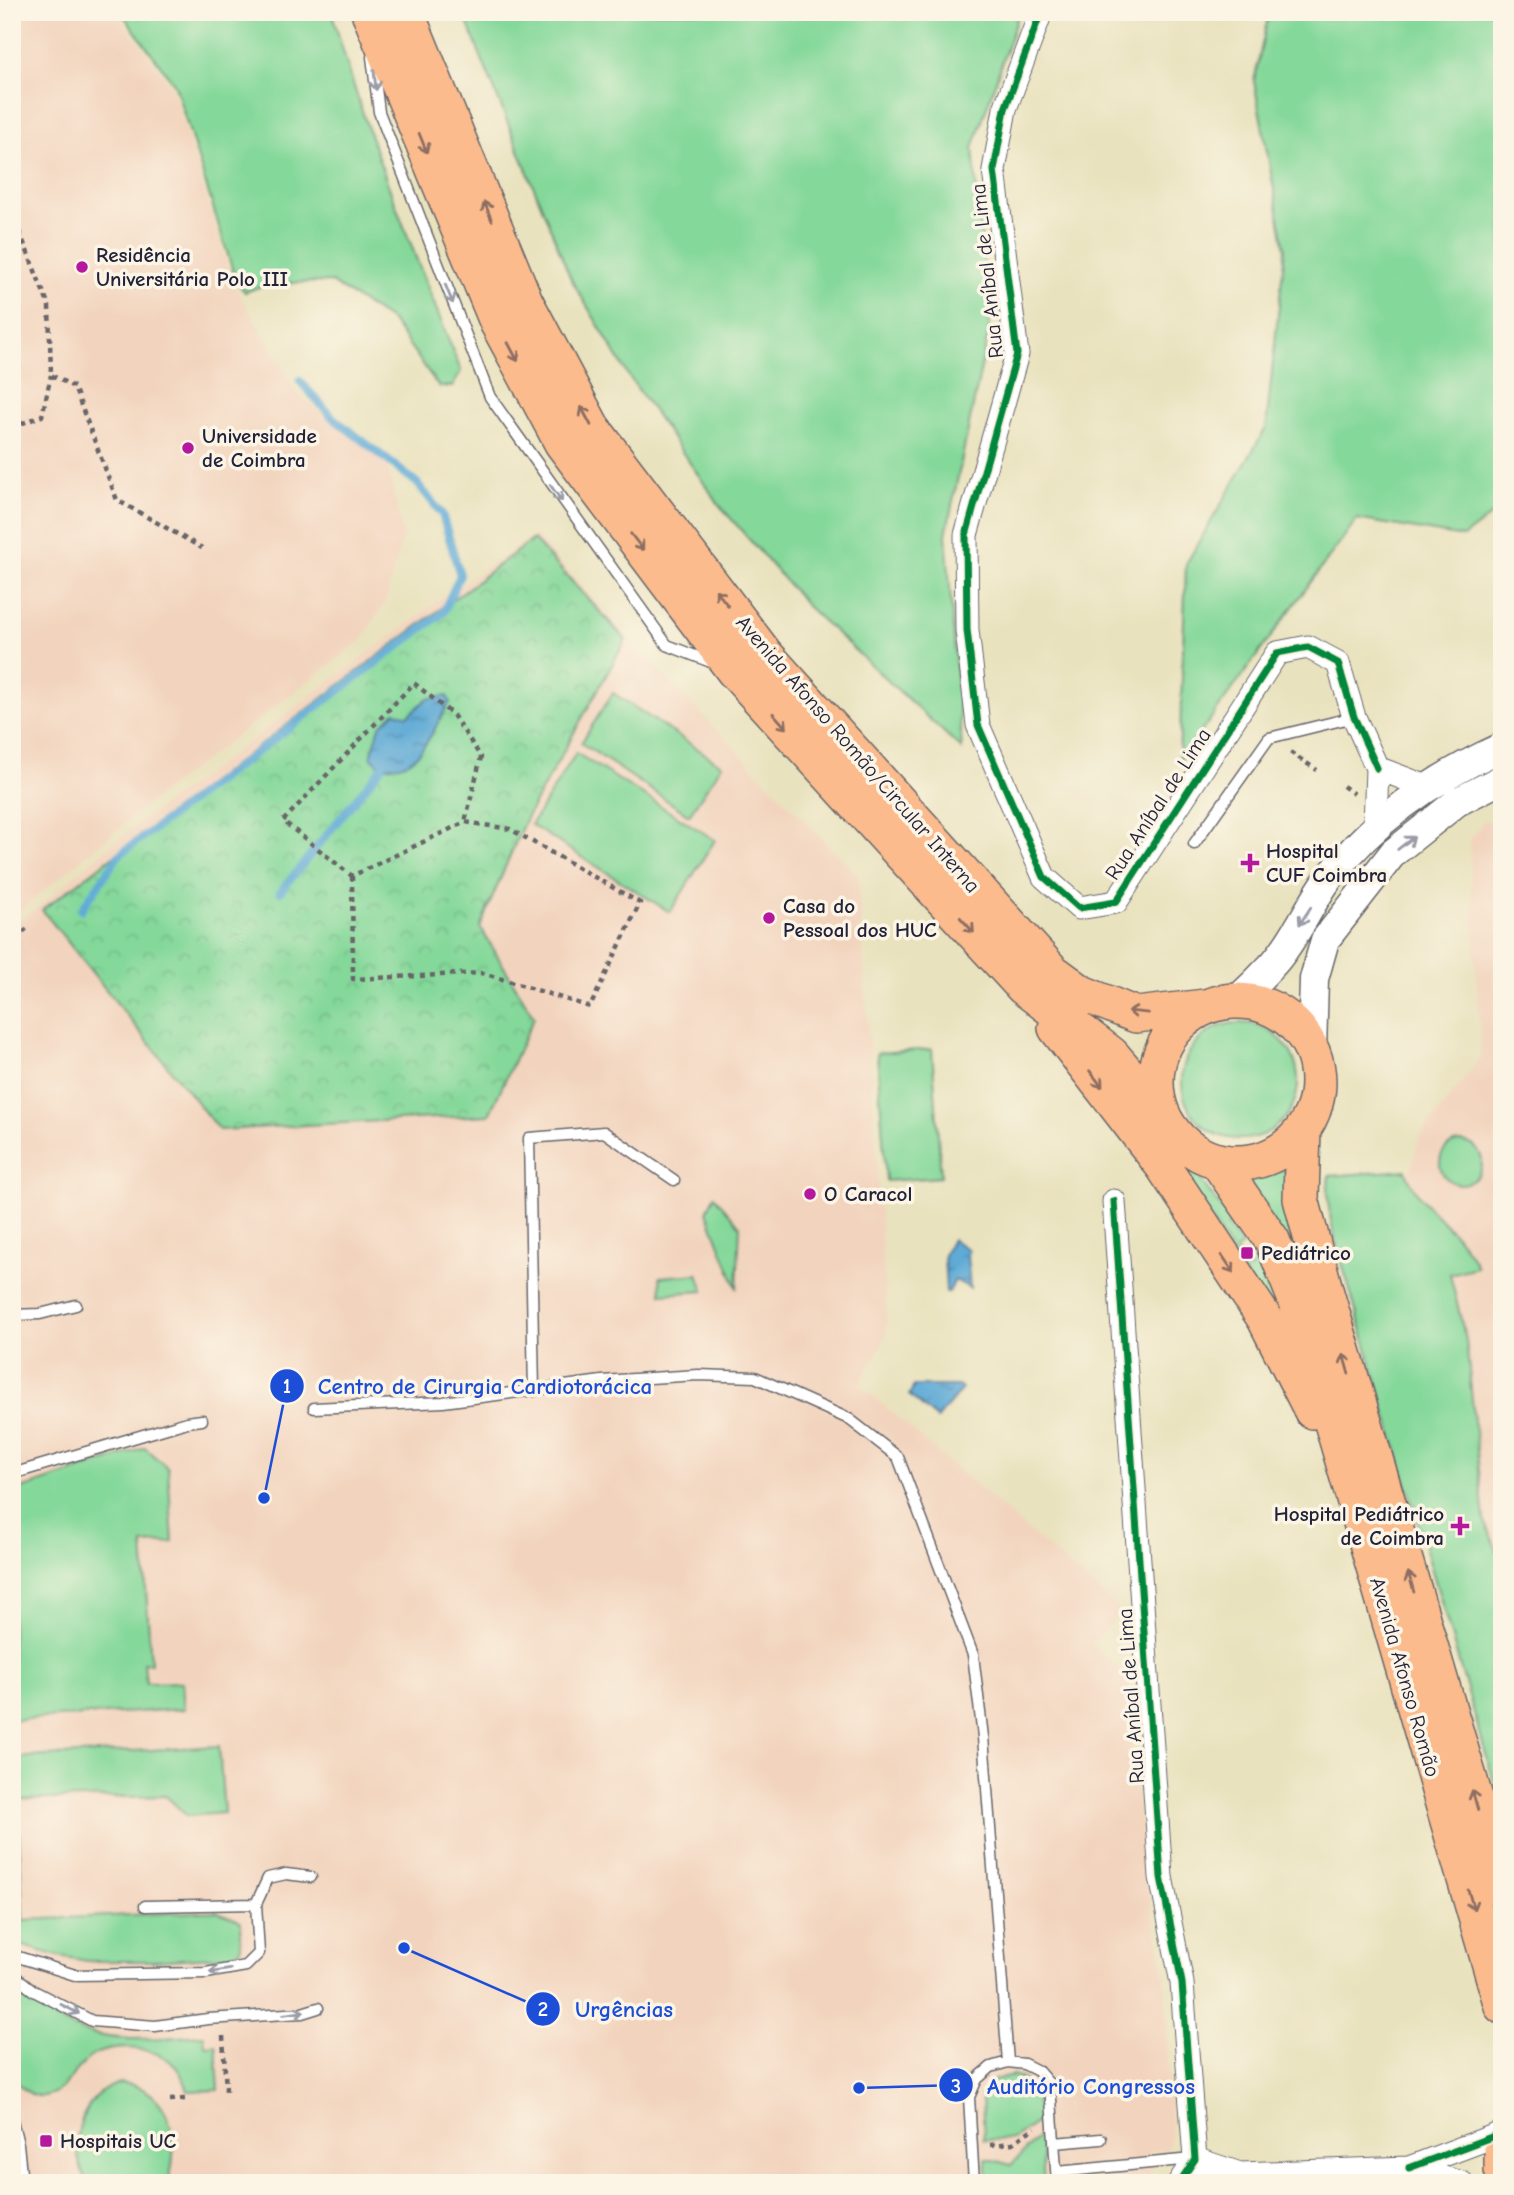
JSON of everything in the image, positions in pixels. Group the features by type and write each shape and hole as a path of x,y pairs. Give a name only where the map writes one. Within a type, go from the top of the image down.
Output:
{"main road":[{"name":"Avenida Afonso Romão/Circular Interna","path":"368,12 498,324 562,443 734,671 1023,987 1111,1054 1162,1112"},
{"name":"Avenida Afonso Romão/Circular Interna","path":"406,12 524,301 592,427 765,654 1052,971 1082,993 1136,1014 1221,1004"},
{"path":"1023,987 1163,1166 1265,1319 1348,1482"},
{"path":"1221,1004 1260,1004 1282,1014 1300,1030 1312,1051 1318,1078 1315,1104 1303,1129 1275,1154 1236,1164 1217,1161 1194,1151 1175,1134 1162,1112 1156,1088 1158,1063 1168,1040 1184,1021 1221,1004"},
{"name":"Avenida Afonso Romão","path":"1303,1129 1301,1199 1325,1293 1502,1889"},
{"name":"Avenida Afonso Romão","path":"1217,1161 1272,1240 1297,1303 1502,2006"},
{"path":"1502,2146 1502,2170"}],"street":[{"name":"Rua Aníbal de Lima","path":"1037,12 1038,20 1006,108 993,170 1017,354 966,535 966,562 967,630 978,725 1044,877 1079,908 1116,902 1277,653 1308,647 1338,663 1354,717 1377,768"},
{"path":"1221,1004 1275,962 1330,877 1375,827 1461,765 1502,747"},
{"path":"1375,827 1377,768 1427,787"},
{"path":"1312,1051 1314,979 1325,940 1393,853 1457,802 1502,779"},
{"name":"Rua Aníbal de Lima","path":"1114,1201 1161,1877 1182,1983 1195,2159"},
{"path":"1409,2168 1502,2133"},
{"path":"1180,2183 1195,2159 1240,2174 1409,2168 1462,2183"}],"lane":[{"path":"1194,844 1269,738 1354,717"},
{"path":"534,1391 529,1138 604,1132 674,1180"},
{"path":"12,1315 40,1314 76,1306"},
{"path":"314,1408 443,1402 602,1381 698,1375 755,1377 849,1419 898,1457 973,1655 987,1793 1008,2062"},
{"path":"12,1474 187,1422 202,1420"},
{"path":"12,1955 75,1975 206,1973 246,1966 259,1953 256,1904 268,1878 286,1874 311,1877"},
{"path":"145,1906 256,1904"},
{"path":"12,1974 33,1991 92,2021 155,2026 208,2019 302,2013 318,2008"},
{"path":"974,2183 969,2097 978,2079 991,2067 1008,2062 1024,2064 1038,2071 1050,2085 1057,2177 1195,2159"},
{"path":"12,2119 22,2183"},
{"path":"1055,2143 1101,2139"}],"path":[{"path":"12,213 49,306 51,374 42,416 12,427"},
{"path":"51,374 74,387 117,499 145,518 202,548"},
{"path":"352,876 465,822 510,829 640,903 590,1007 483,974 353,979 352,876 283,821 414,683 453,715 481,757 465,822"},
{"path":"1269,738 1317,770"},
{"path":"12,913 26,932"},
{"path":"223,2045 226,2091"},
{"path":"170,2100 185,2099"},
{"path":"971,2147 1013,2143 1039,2125 1053,2124"}],"shaded area":[{"name":"Universidade de Coimbra","path":"12,12 116,12 172,87 233,283 297,393 387,465 403,535 386,600 362,640 160,794 12,917"},
{"path":"535,535 628,638 858,876 887,1320 885,1339 859,1384 1121,1611 1092,1644 1121,1671 1127,1682 1145,1871 1165,1978 1172,2136 1167,2149 1149,2152 1150,2183 12,2183 12,926 114,842 449,593"},
{"name":"Hospital Pediátrico de Coimbra","path":"1502,818 1502,1812 1333,1239 1326,1191 1328,1177 1410,1171 1420,1136 1481,1057 1469,840 1483,822"}],"green space":[{"path":"121,12 332,12 375,149 461,371 453,386 439,387 392,321 331,282 270,283 245,292 236,281 175,85"},
{"path":"463,12 1019,12 973,148 990,325 946,534 962,749 807,606 720,506 628,375 571,279"},
{"path":"1269,12 1502,12 1502,507 1463,537 1357,519 1179,762 1186,564 1266,428 1285,249 1254,81"},
{"path":"533,539 626,640 525,820 480,927 534,1017 489,1115 219,1130 42,910"},
{"path":"613,693 722,765 689,815 581,743"},
{"path":"576,753 715,840 670,912 531,825"},
{"path":"1240,1023 1262,1028 1281,1040 1293,1059 1298,1081 1293,1103 1281,1122 1262,1134 1240,1139 1218,1134 1199,1122 1187,1103 1182,1081 1187,1059 1199,1040 1218,1028"},
{"path":"932,1049 941,1177 886,1181 877,1053"},
{"path":"1160,1138 1173,1153 1189,1164 1232,1223 1227,1226 1242,1246 1236,1250 1250,1268 1256,1264 1283,1300 1282,1303 1267,1309"},
{"path":"1461,1142 1476,1148 1482,1163 1476,1178 1461,1184 1446,1178 1440,1163 1446,1148"},
{"path":"1285,1169 1312,1290 1248,1181"},
{"name":"Hospital Pediátrico de Coimbra","path":"1406,1170 1419,1195 1460,1240 1477,1267 1450,1274 1466,1340 1484,1520 1502,1562 1502,1809 1330,1216 1329,1176"},
{"path":"714,1196 740,1226 737,1289 707,1212"},
{"path":"698,1274 704,1291 661,1294 660,1277"},
{"path":"145,1448 168,1468 173,1542 143,1544 151,1663 144,1663 146,1683 182,1682 184,1709 12,1720 12,1492"},
{"path":"219,1746 224,1813 187,1816 166,1796 12,1800 12,1758"},
{"path":"12,1804 18,1804 23,1920 217,1911 241,1922 241,1949 228,1956 153,1961 87,1961 54,1955 12,1940"},
{"path":"12,1987 56,2018 71,2026 103,2036 154,2039 204,2035 205,2046 216,2045 219,2090 188,2091 180,2074 167,2059 150,2052 121,2048 93,2055 52,2094 39,2096 30,2093 12,2078"},
{"path":"1013,2075 1027,2082 1034,2092 1040,2120 1013,2139 984,2140 982,2096 994,2080"},
{"path":"121,2083 138,2087 152,2095 162,2106 172,2135 172,2167 168,2183 85,2181 77,2147 83,2116 102,2092"},
{"path":"1041,2134 1044,2183 988,2183 986,2158 1011,2165"}],"water":[{"path":"447,696 450,702 415,758 403,764 382,767 371,757 380,726 395,712 408,716 427,699"},
{"path":"952,1239 969,1250 967,1254 970,1288 955,1280 949,1292 946,1292 944,1255"},
{"path":"914,1386 958,1386 962,1389 937,1419 909,1395"}],"waterway":[{"path":"81,910 119,855 443,613 460,575 442,514 417,483 332,417 300,381"},
{"path":"280,892 382,767"}],"cycle path":[{"path":"1037,12 1038,20 1005,109 994,170 1017,354 966,535 967,630 978,725 1044,877 1079,908 1116,902 1277,653 1308,647 1338,663 1354,717 1377,768"},
{"path":"1114,1201 1161,1877 1182,1983 1195,2159 1179,2183"},
{"path":"1409,2168 1502,2133"}],"place":[{"name":"Residência Universitária Polo III","path":"82,267"},
{"name":"Universidade de Coimbra","path":"188,448"},
{"name":"Hospital CUF Coimbra","path":"1250,863"},
{"name":"Casa do Pessoal dos HUC","path":"769,918"},
{"name":"O Caracol","path":"810,1194"},
{"name":"Pediátrico","path":"1247,1253"},
{"name":"Centro de Cirurgia Cardiotorácica","path":"264,1498"},
{"name":"Hospital Pediátrico de Coimbra","path":"1460,1526"},
{"name":"Urgências","path":"404,1948"},
{"name":"Auditório Congressos","path":"859,2088"},
{"name":"Hospitais UC","path":"46,2141"}]}
